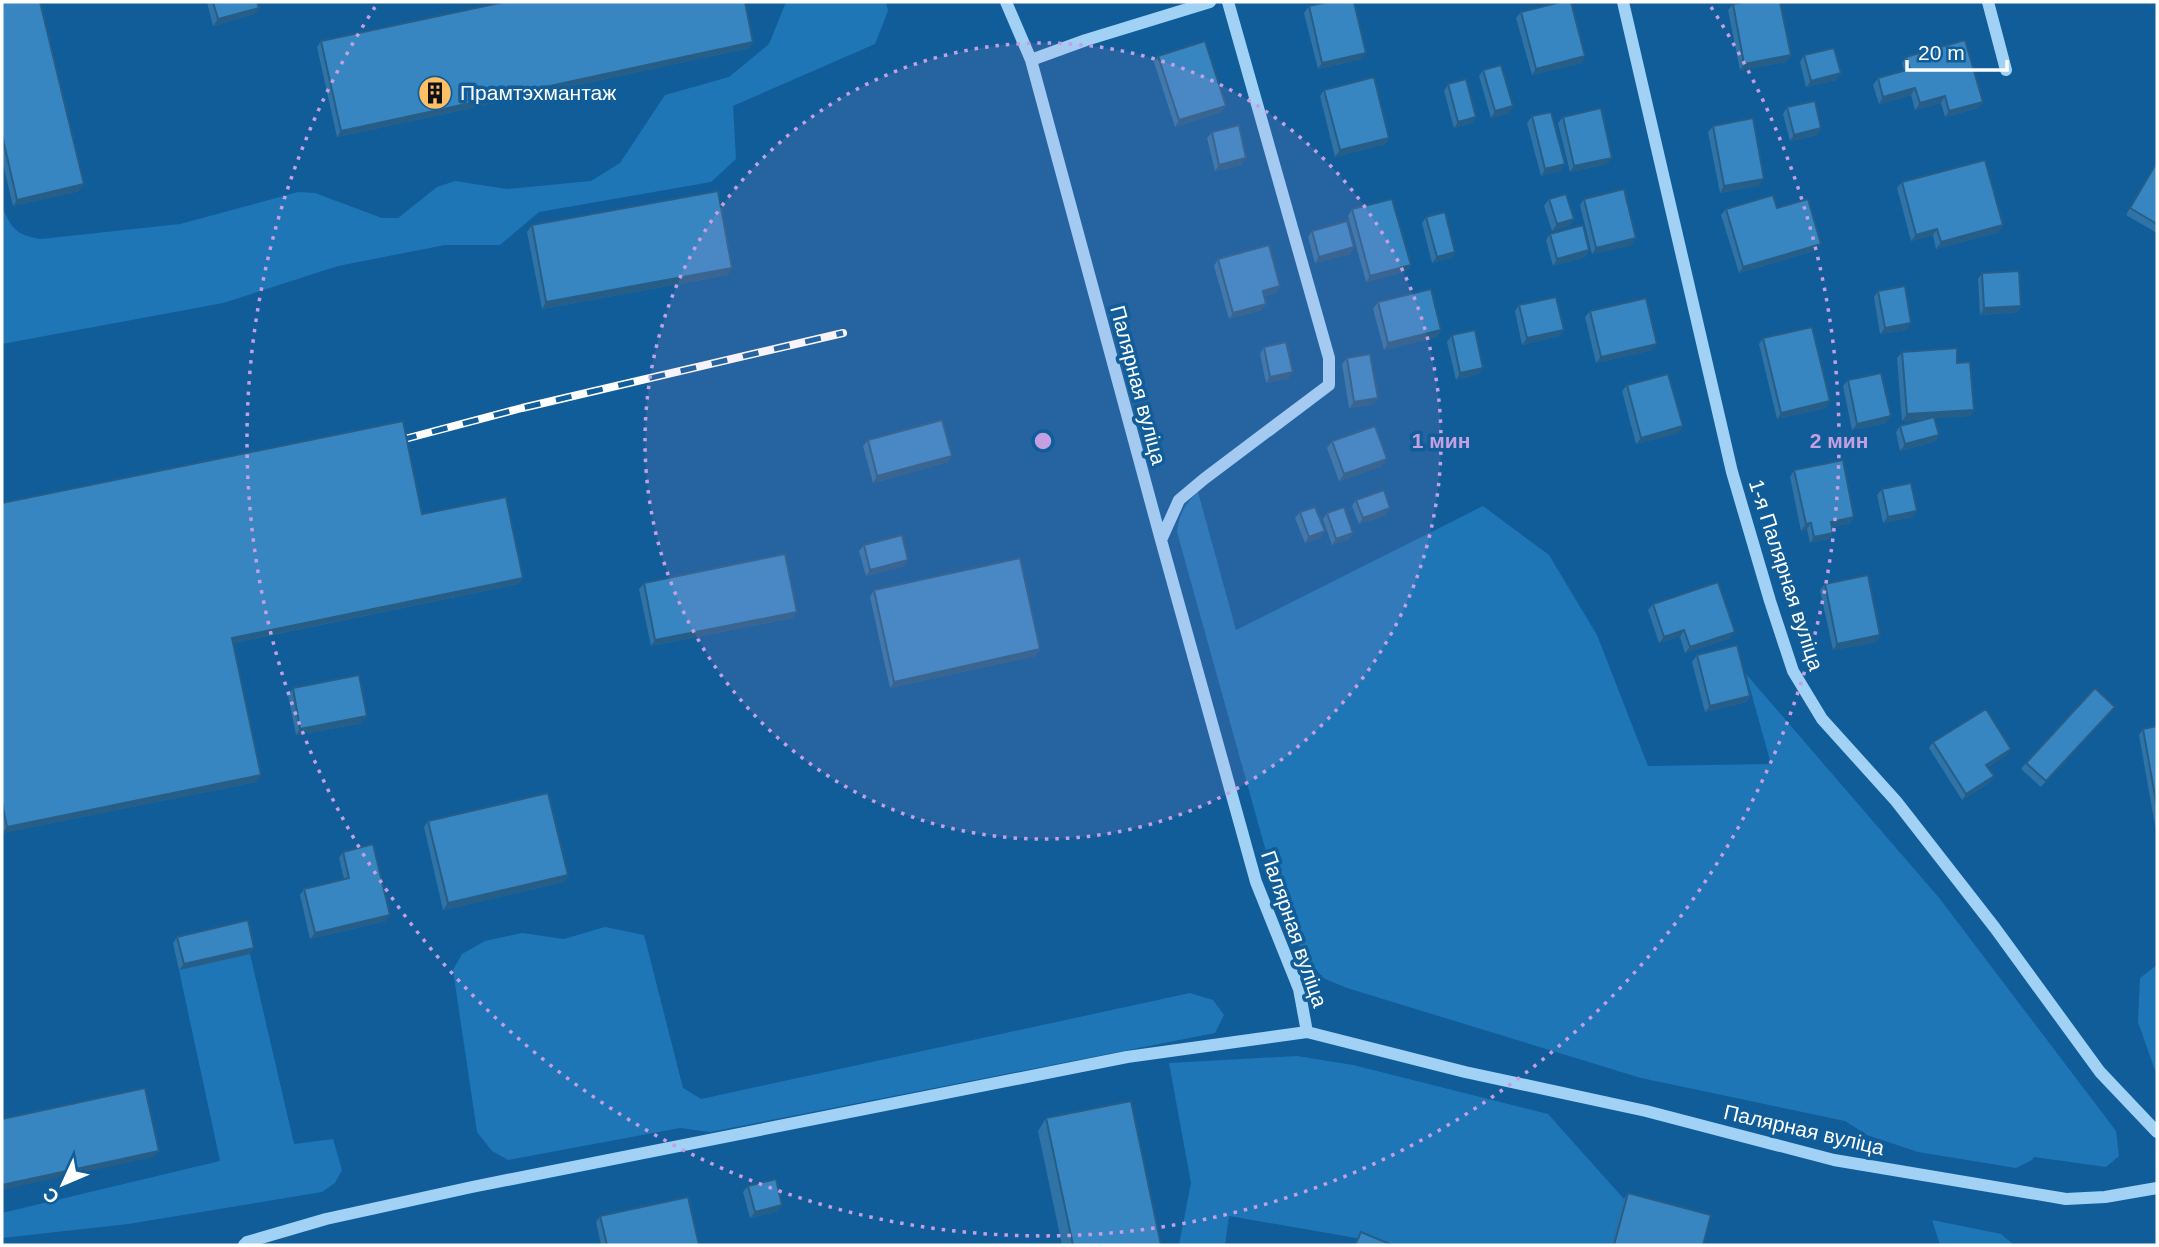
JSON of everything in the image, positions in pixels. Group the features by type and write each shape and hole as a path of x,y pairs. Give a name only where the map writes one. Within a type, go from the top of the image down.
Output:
{"street":[{"name":"Палярная вуліца","path":"1006,2 1031,60 1256,882 1299,989 1307,1032 1465,1072 1646,1111 1834,1160 2066,1199 2105,1197 2157,1188"},
{"path":"1031,60 1210,2"},
{"path":"1161,540 1179,500 1329,385 1329,358 1228,2"},
{"name":"1-я Палярная вуліца","path":"1623,2 1732,472 1793,671 1822,719 1904,812 1996,928 2101,1072 2157,1132"},
{"path":"1989,2 2006,70"},
{"path":"244,1245 326,1219 472,1187 1127,1057 1307,1032"}],"shaded area":[{"path":"786,2 886,2 888,11 875,44 733,106 736,159 711,182 539,212 500,245 445,245 338,266 223,303 2,344 2,207 16,230 26,236 41,239 180,224 298,192 315,193 382,218 398,218 437,187 455,181 507,189 591,181 620,163 665,95 729,77 769,44"},
{"path":"1198,492 1236,630 1483,506 1549,555 1597,635 1648,766 1771,764 1746,674 1940,899 2116,1131 2119,1156 2106,1167 2034,1157 2016,1168 1918,1152 1867,1135 1845,1121 1641,1078 1347,988 1323,978 1302,952 1282,909 1177,532 1183,510"},
{"path":"605,927 644,935 683,1088 701,1099 1190,993 1213,1000 1224,1015 1215,1033 710,1132 680,1128 508,1160 492,1151 477,1132 453,970 462,954 485,941 522,933 564,939"},
{"path":"250,954 294,1144 333,1139 342,1170 335,1183 322,1192 128,1224 2,1238 2,1213 220,1161 179,970"},
{"path":"2157,965 2157,1076 2138,1022 2140,978"},
{"path":"1297,1056 1353,1065 1548,1114 1624,1199 1612,1245 1372,1245 1356,1238 1229,1216 1225,1245 1179,1245 1191,1183 1169,1063"},
{"path":"1932,1220 2001,1234 2014,1245 1940,1245"}],"building":[{"path":"2,2 40,2 84,184 17,200 2,135"},
{"path":"213,2 257,2 259,8 218,19"},
{"name":"Прамтэхмантаж","path":"504,2 745,2 753,42 341,131 321,41"},
{"path":"1328,2 1354,2 1366,53 1322,63 1309,6"},
{"path":"1571,2 1585,56 1536,69 1521,12"},
{"path":"1780,2 1791,55 1744,64 1733,4"},
{"path":"1965,40 1983,102 1949,111 1945,96 1920,103 1915,88 1883,97 1878,78 1910,69 1906,57"},
{"path":"1205,41 1226,106 1179,120 1158,56"},
{"path":"1834,48 1841,73 1811,81 1804,55"},
{"path":"1501,65 1513,106 1495,111 1483,70"},
{"path":"1374,77 1389,138 1340,150 1324,90"},
{"path":"1466,79 1476,117 1458,122 1448,84"},
{"path":"1815,101 1821,128 1794,135 1787,107"},
{"path":"1601,108 1612,158 1574,166 1563,117"},
{"path":"1551,112 1565,164 1545,169 1532,116"},
{"path":"1753,118 1764,179 1724,186 1713,126"},
{"path":"1239,125 1246,158 1219,165 1212,132"},
{"path":"1985,160 2003,225 1941,242 1937,229 1916,235 1902,182"},
{"path":"2157,162 2157,224 2130,208"},
{"path":"1624,189 1636,238 1596,248 1584,199"},
{"path":"718,191 732,268 546,302 532,225"},
{"path":"1566,194 1574,219 1557,224 1549,199"},
{"path":"1773,195 1777,208 1808,199 1821,244 1743,267 1726,209"},
{"path":"1392,199 1411,265 1370,276 1352,209"},
{"path":"1445,212 1455,252 1437,257 1426,217"},
{"path":"1347,221 1354,247 1319,257 1312,231"},
{"path":"1583,225 1589,250 1557,259 1550,234"},
{"path":"1269,245 1280,286 1263,291 1266,304 1233,313 1218,259"},
{"path":"2019,271 2021,306 1984,308 1982,273"},
{"path":"1905,286 1911,323 1885,328 1878,291"},
{"path":"1431,289 1441,330 1388,343 1378,302"},
{"path":"1556,297 1564,330 1527,338 1519,305"},
{"path":"1646,298 1657,344 1601,357 1590,311"},
{"path":"1812,327 1830,401 1781,413 1763,338"},
{"path":"1475,330 1483,368 1460,373 1452,335"},
{"path":"1286,342 1293,372 1270,377 1264,347"},
{"path":"1957,348 1957,363 1970,362 1974,410 1907,414 1902,352"},
{"path":"1370,354 1378,398 1354,402 1347,358"},
{"path":"1881,373 1891,416 1857,424 1848,380"},
{"path":"1668,374 1683,426 1641,438 1627,385"},
{"path":"1934,417 1939,435 1905,444 1900,426"},
{"path":"942,420 952,456 877,476 868,440"},
{"path":"403,421 422,514 506,497 523,578 232,638 261,775 7,827 2,802 2,503"},
{"path":"1375,426 1387,459 1344,474 1332,441"},
{"path":"1843,460 1854,517 1831,522 1833,533 1814,537 1811,523 1806,524 1794,470"},
{"path":"1911,483 1917,511 1888,517 1882,489"},
{"path":"1384,490 1390,508 1363,518 1356,500"},
{"path":"1315,507 1325,531 1309,537 1300,512"},
{"path":"1344,507 1353,533 1336,539 1327,513"},
{"path":"902,535 908,560 870,570 864,545"},
{"path":"785,554 797,612 655,640 644,583"},
{"path":"1020,558 1040,649 894,682 874,590"},
{"path":"1868,575 1880,635 1837,644 1825,584"},
{"path":"1718,582 1735,632 1690,647 1684,630 1664,637 1653,604"},
{"path":"1737,645 1750,696 1710,706 1697,655"},
{"path":"359,675 367,716 300,729 293,688"},
{"path":"2095,688 2115,707 2046,781 2026,763"},
{"path":"1986,709 2011,749 1986,765 1994,776 1966,794 1933,742"},
{"path":"2157,726 2157,807 2143,729"},
{"path":"548,793 568,875 448,903 428,821"},
{"path":"373,844 390,915 315,933 304,889 349,878 343,852"},
{"path":"248,920 254,948 184,964 177,937"},
{"path":"145,1088 159,1151 2,1185 2,1119"},
{"path":"1131,1101 1161,1245 1073,1245 1046,1118"},
{"path":"776,1179 782,1205 755,1212 748,1186"},
{"path":"1628,1193 1711,1215 1703,1245 1614,1245"},
{"path":"688,1197 699,1245 607,1245 600,1216"},
{"path":"1361,1232 1392,1245 1355,1245"}],"railway":[{"path":"401,440 522,408 843,333"}],"place":[{"name":"Прамтэхмантаж","path":"435,93"}]}
